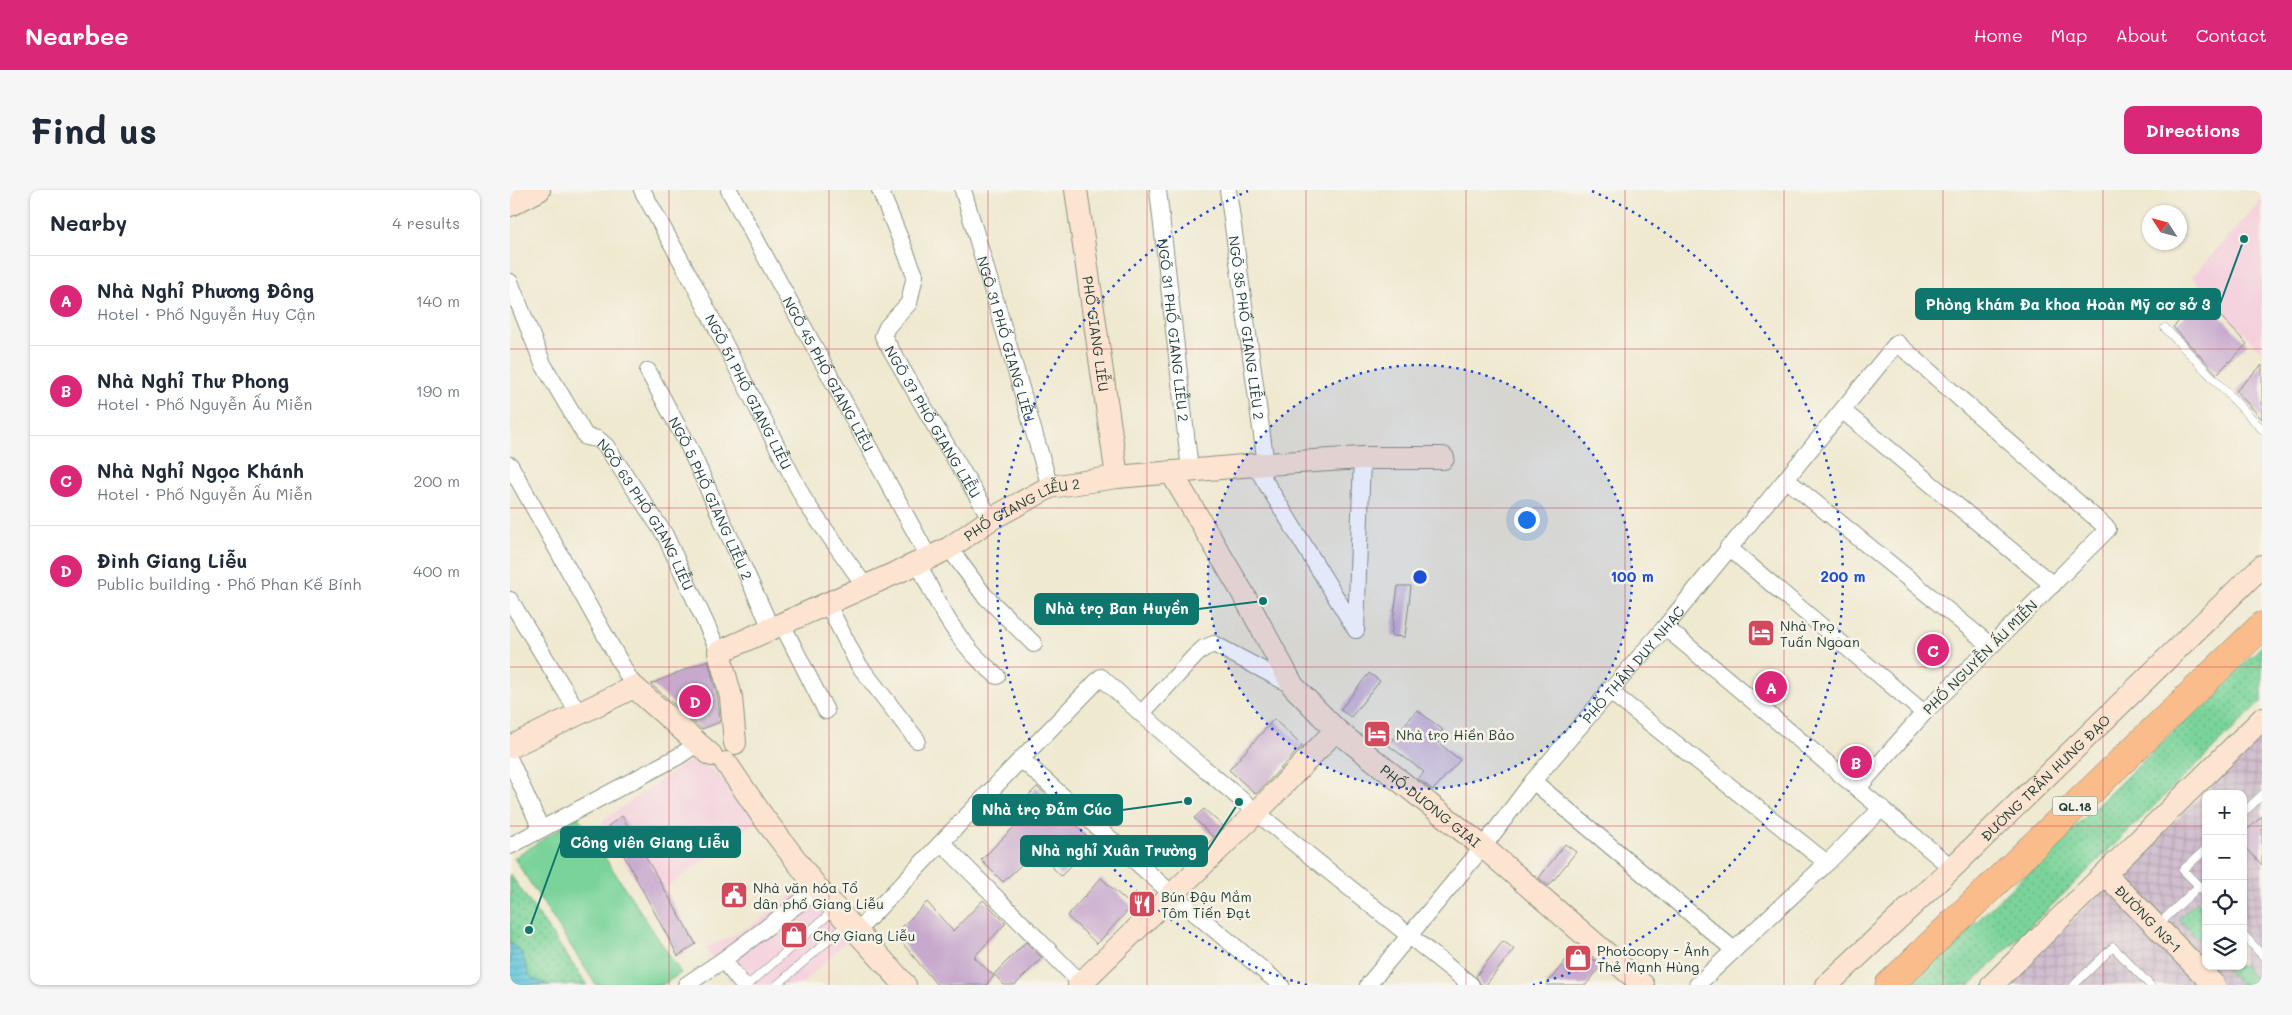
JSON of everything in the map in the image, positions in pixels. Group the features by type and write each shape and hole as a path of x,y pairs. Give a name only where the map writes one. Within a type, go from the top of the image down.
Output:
{"highway":[{"name":"QL.18","path":"1888,985 2262,626"}],"main road":[{"path":"510,205 539,190"},
{"name":"PHỐ GIANG LIỄU","path":"1076,190 1117,477"},
{"name":"PHỐ GIANG LIỄU 2","path":"719,652 932,556 992,519 1050,487 1117,477 1261,464 1362,458 1443,458"},
{"name":"PHỐ DƯƠNG GIAI","path":"1180,471 1241,590 1294,686 1336,730 1483,847 1642,985"},
{"name":"ĐƯỜNG TRẦN HƯNG ĐẠO","path":"1827,985 1952,868 2262,566"},
{"path":"718,751 731,697 719,652"},
{"path":"510,747 634,687 718,751 763,817 818,889 905,985"},
{"path":"1992,985 2262,719"},
{"path":"1080,984 1257,812 1336,730"},
{"name":"ĐƯỜNG N3-1","path":"2105,874 2214,985"}],"street":[{"name":"NGÕ 51 PHỐ GIANG LIỄU","path":"642,190 694,284 806,503 865,586"},
{"name":"NGÕ 45 PHỐ GIANG LIỄU","path":"729,190 932,556"},
{"name":"NGÕ 37 PHỐ GIANG LIỄU","path":"880,190 915,275 909,303 887,327 883,336 992,519"},
{"name":"NGÕ 31 PHỐ GIANG LIỄU","path":"963,190 1050,487"},
{"name":"NGÕ 31 PHỐ GIANG LIỄU 2","path":"1158,190 1180,471"},
{"name":"NGÕ 35 PHỐ GIANG LIỄU 2","path":"1228,190 1261,464"},
{"name":"NGÕ 63 PHỐ GIANG LIỄU","path":"510,282 547,372 586,437 598,439 606,446 665,535 719,652"},
{"name":"PHỐ THÂN DUY NHẠC","path":"1370,984 1483,847 1533,780 1608,690 1665,626 1897,343 2108,529"},
{"name":"NGÕ 5 PHỐ GIANG LIỄU 2","path":"648,372 689,447 776,626 826,711"},
{"path":"1843,410 2053,585"},
{"path":"1261,464 1356,630 1362,458"},
{"path":"510,464 634,687"},
{"path":"1786,479 1990,645"},
{"name":"PHỐ NGUYỄN ẤU MIỄN","path":"1858,788 1924,713 2108,529"},
{"path":"1728,547 1924,713"},
{"path":"932,556 984,595 1034,644"},
{"path":"932,556 942,612 960,639 997,676"},
{"path":"510,600 579,714"},
{"path":"827,603 858,664 917,740"},
{"path":"1665,626 1952,868"},
{"path":"1141,714 1195,656 1204,648 1214,644 1294,686"},
{"path":"847,921 942,843 1020,759 1101,677 1141,714 1257,812 1471,985"},
{"path":"1608,690 1827,863"},
{"path":"510,846 679,756 718,751"},
{"path":"1020,759 1172,894 1281,985"},
{"path":"510,760 541,829"},
{"path":"1533,780 1734,950"},
{"path":"1697,985 1827,863 1882,808"},
{"path":"942,843 1080,984"},
{"path":"686,985 723,960 818,889"},
{"path":"723,960 743,985"}],"lane":[{"path":"2165,328 2262,429"},
{"path":"2247,809 2262,795"},
{"path":"2202,852 2183,870 2202,889"},
{"path":"2156,926 2199,886"},
{"path":"748,985 847,921"},
{"path":"777,985 847,921"},
{"path":"2247,938 2262,954"},
{"path":"2074,985 2113,947 2150,985"}],"shaded area":[{"path":"2262,201 2262,352 2192,277"},
{"path":"2262,737 2262,985 2005,985 2202,795 2202,970 2247,970 2247,790 2207,790"},
{"path":"697,755 763,817 647,902 602,821"},
{"name":"Chợ Giang Liễu","path":"811,880 856,932 801,985 734,985 705,948 729,938 759,921"}],"green space":[{"path":"2262,646 2262,701 1970,985 1911,985"},
{"path":"578,817 681,973 662,985 596,985 514,858"},
{"path":"510,874 587,985 510,985"},
{"path":"2197,901 2202,907 2202,944 2179,919"},
{"path":"2227,970 2247,970 2261,985 2241,985"}],"water":[{"path":"510,943 522,953 529,975 535,980 550,985 510,985"}],"building":[{"path":"2203,298 2247,344 2217,374 2173,327"},
{"path":"2262,365 2262,419 2236,391"},
{"path":"1398,586 1411,586 1405,637 1391,636"},
{"path":"708,660 718,699 720,722 702,729 651,684"},
{"path":"1369,673 1380,681 1351,717 1340,710"},
{"path":"1417,710 1443,730 1435,740 1460,760 1433,790 1418,779 1424,772 1388,745"},
{"path":"1274,719 1302,746 1256,794 1229,770"},
{"path":"1037,787 1066,813 1093,844 1061,876 1036,851 1003,882 981,860 1015,826 1007,817"},
{"path":"1204,809 1223,826 1213,837 1194,818"},
{"path":"622,816 696,944 678,956 608,826"},
{"path":"2262,816 2262,865 2247,849 2247,830"},
{"path":"1565,844 1576,852 1549,886 1539,878"},
{"path":"1101,878 1132,906 1097,944 1067,916"},
{"path":"983,900 1006,923 974,957 994,976 986,985 937,985 895,934 927,902 953,931"},
{"path":"1503,941 1514,949 1486,985 1481,985 1476,976"},
{"path":"1026,942 1042,958 1015,985 1004,985 994,974"},
{"path":"1577,946 1601,966 1586,985 1546,985"}],"place":[{"name":"Phòng khám Đa khoa Hoàn Mỹ cơ sở 3","path":"2244,239"},
{"name":"Nhà trọ Ban Huyền","path":"1263,601"},
{"name":"Nhà Trọ Tuấn Ngoan","path":"1761,633"},
{"name":"Nhà Nghỉ Ngọc Khánh","path":"1933,650"},
{"name":"Nhà Nghỉ Phương Đông","path":"1771,687"},
{"name":"Đình Giang Liễu","path":"695,701"},
{"name":"Nhà trọ Hiền Bảo","path":"1377,734"},
{"name":"Nhà Nghỉ Thư Phong","path":"1856,762"},
{"name":"Nhà trọ Đảm Cúc","path":"1188,801"},
{"name":"Nhà nghỉ Xuân Trường","path":"1239,802"},
{"name":"Nhà văn hóa Tổ dân phố Giang Liễu","path":"734,895"},
{"name":"Bún Đậu Mắm Tôm Tiến Đạt","path":"1142,904"},
{"name":"Công viên Giang Liễu","path":"529,930"},
{"name":"Chợ Giang Liễu","path":"794,935"},
{"name":"Photocopy - Ảnh Thẻ Mạnh Hùng","path":"1578,958"}]}
